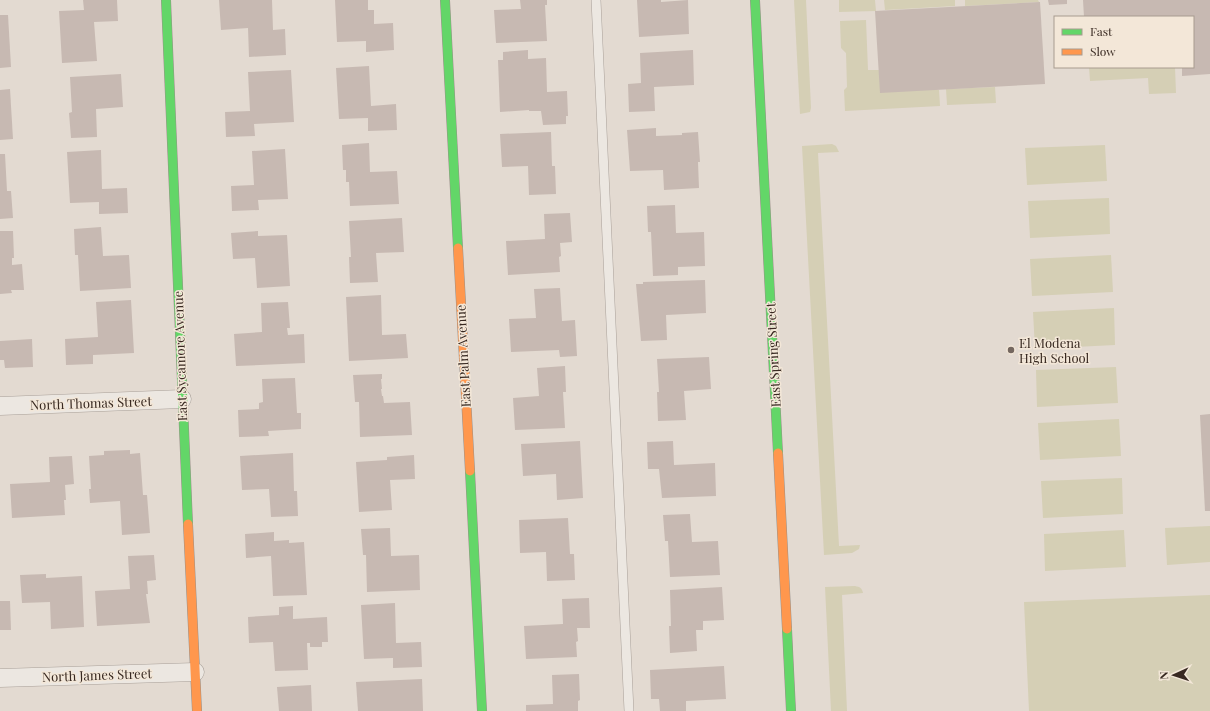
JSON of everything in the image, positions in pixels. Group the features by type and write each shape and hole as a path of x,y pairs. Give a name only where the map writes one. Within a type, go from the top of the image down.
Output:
{"street":[{"name":"East Sycamore Avenue","path":"166,0 182,399 197,711"},
{"name":"East Palm Avenue","path":"445,0 482,711"},
{"name":"East Spring Street","path":"755,0 791,711"},
{"name":"North Thomas Street","path":"0,406 182,399"},
{"name":"North James Street","path":"0,678 195,672"}],"lane":[{"path":"596,0 629,711"}],"shaded area":[{"path":"794,0 806,0 811,108 810,112 800,114"},
{"path":"839,0 875,0 876,11 839,12"},
{"path":"884,0 955,0 955,6 885,10"},
{"path":"965,0 1038,0 1039,2 965,6"},
{"path":"866,20 868,70 879,70 939,90 940,106 845,111 844,90 847,87 846,53 841,48 840,21"},
{"path":"1089,68 1175,68 1176,93 1149,94 1148,78 1090,81"},
{"path":"995,87 996,103 947,105 946,89"},
{"path":"832,144 836,146 839,152 818,153 839,546 860,545 859,549 852,553 824,555 802,146"},
{"path":"1105,145 1107,181 1027,185 1025,148"},
{"path":"1109,198 1110,234 1030,238 1028,201"},
{"path":"1111,255 1113,292 1032,296 1030,259"},
{"path":"1114,308 1115,345 1035,349 1033,312"},
{"path":"1116,367 1118,403 1037,407 1036,370"},
{"path":"1119,419 1121,456 1040,460 1038,423"},
{"path":"1122,478 1123,514 1043,518 1041,481"},
{"path":"1210,526 1210,562 1167,565 1165,528"},
{"path":"1124,530 1126,567 1045,571 1044,534"},
{"path":"855,586 860,588 863,593 842,595 847,711 831,711 825,587"},
{"path":"1210,595 1210,711 1029,711 1024,602"}],"building":[{"path":"83,0 117,0 118,21 94,22 97,61 62,63 59,11 84,10"},
{"path":"219,0 272,0 273,30 285,29 286,55 249,57 248,28 221,30"},
{"path":"335,0 368,0 368,10 374,10 374,24 393,23 394,50 366,52 366,41 337,42"},
{"path":"520,0 547,0 547,5 545,5 547,41 496,43 494,10 521,9"},
{"path":"637,0 661,0 661,2 688,0 689,34 639,37"},
{"path":"1048,0 1067,0 1067,4 1049,5"},
{"path":"1083,0 1210,0 1210,74 1182,76 1182,68 1194,68 1194,16 1084,16"},
{"path":"1040,2 1045,84 880,93 875,11"},
{"path":"0,15 8,15 11,67 0,68"},
{"path":"528,50 528,59 546,58 547,92 567,91 568,116 566,116 566,124 543,125 541,111 529,110 500,112 498,60 503,60 503,52"},
{"path":"693,50 694,85 654,87 655,111 629,112 628,84 641,83 640,53"},
{"path":"369,66 371,106 396,104 397,130 368,131 368,118 339,119 336,68"},
{"path":"291,70 294,122 254,124 255,136 226,137 225,112 250,111 248,72"},
{"path":"121,74 123,107 96,109 97,137 71,138 69,113 72,112 70,77"},
{"path":"10,89 13,139 0,140 0,90"},
{"path":"656,128 656,136 682,135 682,133 698,132 700,162 698,162 699,188 664,190 663,170 630,171 627,130"},
{"path":"551,132 552,166 555,166 556,194 529,195 528,166 502,167 500,134"},
{"path":"369,143 370,172 397,171 399,204 350,206 349,182 346,182 346,170 343,170 342,145"},
{"path":"285,149 288,199 258,200 259,210 232,211 231,186 254,185 252,151"},
{"path":"101,150 102,189 127,188 128,213 99,214 99,202 70,203 67,152"},
{"path":"0,154 5,154 7,191 11,191 13,218 0,219"},
{"path":"675,205 676,233 704,232 705,266 678,267 678,275 653,276 651,232 648,232 647,206"},
{"path":"570,213 572,242 560,243 560,272 508,275 506,241 545,239 544,214"},
{"path":"402,218 404,252 376,253 378,282 350,283 349,257 351,257 349,221"},
{"path":"101,227 103,256 129,255 131,288 80,291 78,255 75,255 74,229"},
{"path":"0,231 13,231 14,258 12,258 12,265 22,264 24,290 11,290 12,293 0,294"},
{"path":"258,231 258,236 287,235 290,286 257,288 255,258 233,259 231,233"},
{"path":"705,280 706,313 666,315 667,340 641,341 636,284 643,284 643,282"},
{"path":"560,288 562,321 575,320 577,356 560,357 559,350 511,352 509,319 536,318 534,289"},
{"path":"381,295 382,335 406,334 408,358 349,361 346,297"},
{"path":"131,300 134,353 93,355 93,364 66,365 65,339 98,337 96,302"},
{"path":"288,302 290,328 287,328 288,335 304,334 305,363 236,366 234,334 262,332 261,303"},
{"path":"32,339 33,367 5,368 4,360 0,360 0,341"},
{"path":"709,357 711,389 684,391 686,420 658,421 657,392 659,392 657,359"},
{"path":"565,366 566,392 563,392 565,428 515,430 513,398 539,396 537,368"},
{"path":"382,374 381,389 384,403 410,402 412,435 360,437 359,402 355,402 353,375"},
{"path":"295,378 297,413 301,413 301,429 268,431 269,436 239,437 238,410 259,409 259,403 263,402 262,379"},
{"path":"1210,414 1210,511 1205,511 1200,415"},
{"path":"580,441 583,498 557,500 556,474 523,476 521,444"},
{"path":"673,441 674,465 715,463 716,496 662,498 659,469 648,469 647,442"},
{"path":"130,450 130,454 140,453 143,495 147,495 150,533 122,535 120,501 90,503 89,489 91,489 89,456 104,455 104,451"},
{"path":"293,453 294,491 297,491 298,516 271,517 269,489 242,490 240,456"},
{"path":"414,455 415,479 390,480 392,510 359,512 356,462 387,460 387,457"},
{"path":"72,456 74,484 65,485 65,515 12,518 10,484 50,482 49,457"},
{"path":"690,514 692,542 718,541 720,575 670,577 668,541 665,541 663,515"},
{"path":"568,518 570,554 574,554 575,580 547,581 546,552 520,553 519,520"},
{"path":"390,528 391,556 419,555 420,590 367,592 366,555 363,555 361,529"},
{"path":"274,532 274,541 289,540 289,543 304,542 307,595 273,596 271,556 246,558 245,534"},
{"path":"154,555 156,580 147,581 148,594 146,594 150,623 97,626 95,591 130,589 128,556"},
{"path":"46,574 46,578 82,576 84,627 51,629 50,602 22,603 20,575"},
{"path":"722,587 724,620 703,621 703,630 696,630 697,651 670,653 670,590"},
{"path":"589,598 590,628 577,628 577,657 526,659 524,626 563,624 562,599"},
{"path":"0,601 10,601 11,630 0,630"},
{"path":"395,603 396,643 421,642 422,667 393,668 393,658 364,659 361,605"},
{"path":"293,606 293,619 327,617 328,642 322,642 322,647 310,647 310,643 307,643 308,670 275,671 273,642 249,643 248,617 279,615 279,607"},
{"path":"724,666 726,699 686,701 686,711 660,711 659,699 651,699 650,670"},
{"path":"579,674 580,700 578,701 578,711 526,711 526,705 553,704 552,675"},
{"path":"422,679 423,711 358,711 356,682"},
{"path":"311,685 312,711 279,711 277,687"}],"traffic: fast":[{"path":"166,0 188,524"},
{"path":"445,0 458,248"},
{"path":"755,0 778,453"},
{"path":"470,471 482,711"},
{"path":"787,629 791,711"}],"traffic: slow":[{"path":"458,248 470,471"},
{"path":"778,453 787,629"},
{"path":"188,524 197,711"}],"place":[{"name":"El Modena High School","path":"1011,350"}]}
